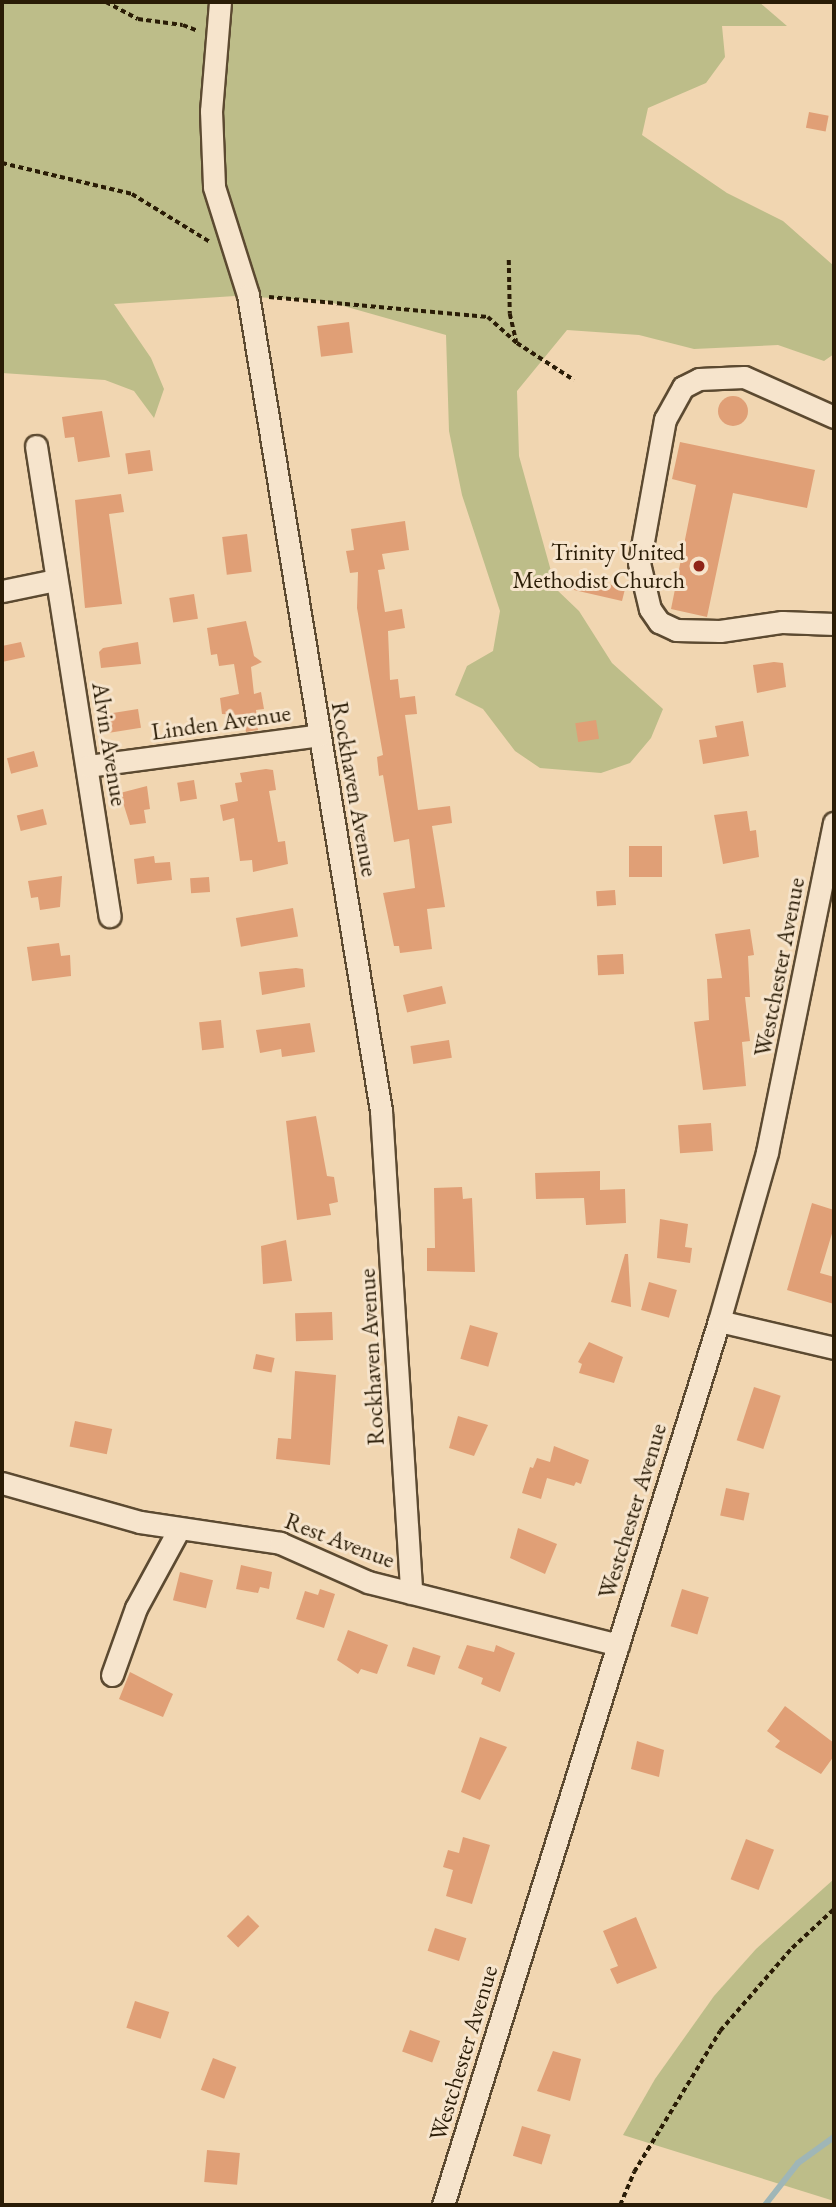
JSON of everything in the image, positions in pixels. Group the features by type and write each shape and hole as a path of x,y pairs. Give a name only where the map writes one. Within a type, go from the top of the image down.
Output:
{"street":[{"name":"Rockhaven Avenue","path":"220,2 210,147 214,187 248,295 382,1111 411,1593"},
{"path":"834,417 744,377 699,379 683,387 665,419 639,563 650,609 659,622 676,630 720,631 782,622 834,624"},
{"name":"Alvin Avenue","path":"36,446 110,916"},
{"path":"2,591 55,580"},
{"name":"Linden Avenue","path":"88,766 319,735"},
{"name":"Westchester Avenue","path":"443,2205 719,1321 767,1152 834,823"},
{"path":"719,1321 834,1348"},
{"name":"Rest Avenue","path":"2,1483 178,1528 281,1543 368,1582 618,1645"},
{"path":"112,1675 136,1608 178,1528"}],"path":[{"path":"106,2 138,19 183,25 218,41"},
{"path":"2,163 132,194 238,260"},
{"path":"509,260 510,314 517,343"},
{"path":"248,295 488,317 517,343 574,380"},
{"path":"620,2205 634,2172 720,2031 792,1948 834,1909"}],"green space":[{"path":"2,2 759,2 787,26 722,26 725,57 706,83 648,108 642,135 727,193 783,221 834,266 834,354 824,361 778,345 694,349 639,335 567,330 517,391 519,456 556,589 579,611 612,663 663,709 651,738 630,763 601,773 540,768 515,751 483,709 455,695 467,666 493,651 500,611 462,495 449,431 446,335 326,301 235,296 114,304 151,358 164,389 154,418 134,391 105,380 2,373"},
{"path":"834,1879 834,2201 623,2135 655,2079 714,1996 756,1949"}],"building":[{"path":"809,112 829,116 826,132 806,128"},
{"path":"349,322 353,353 321,357 317,326"},
{"path":"733,396 739,397 747,405 747,417 739,425 733,426 727,425 719,417 718,411 719,405 727,397"},
{"path":"102,411 110,457 78,462 74,437 65,438 62,417"},
{"name":"Trinity United Methodist Church","path":"680,442 815,470 807,508 733,493 707,617 671,609 696,485 672,479"},
{"path":"150,450 153,471 128,474 125,453"},
{"path":"121,494 124,512 109,514 122,604 85,608 75,500"},
{"path":"405,521 409,550 382,554 385,569 378,570 385,612 402,609 405,628 388,631 390,680 398,679 400,698 415,696 417,714 405,715 418,810 450,806 452,823 432,826 445,907 427,909 432,949 400,953 399,946 394,946 383,893 415,888 409,839 394,842 383,775 379,776 377,757 383,755 357,608 358,572 350,573 346,551 354,550 351,529"},
{"path":"247,534 252,572 227,575 222,537"},
{"path":"578,575 625,589 622,601 574,590"},
{"path":"194,594 198,619 173,623 169,598"},
{"path":"246,621 254,656 262,662 251,667 254,694 261,692 264,709 256,710 258,730 246,732 243,715 222,714 220,698 239,694 234,664 219,666 217,654 211,655 207,628"},
{"path":"21,642 25,657 2,662 2,646"},
{"path":"138,642 141,664 101,668 99,652 103,648"},
{"path":"783,663 786,687 757,693 753,665"},
{"path":"138,709 141,728 106,733 103,714"},
{"path":"596,720 599,739 578,742 575,723"},
{"path":"743,721 749,756 703,764 699,740 717,737 715,726"},
{"path":"34,751 38,766 11,774 7,758"},
{"path":"273,770 276,790 269,791 278,842 285,841 288,864 253,872 252,860 240,861 234,818 223,821 220,805 238,801 235,783 242,782 240,773"},
{"path":"194,780 197,799 180,801 177,783"},
{"path":"147,786 150,809 144,810 146,823 130,825 120,793"},
{"path":"43,809 47,825 21,831 17,816"},
{"path":"747,811 750,831 756,830 759,857 723,864 714,815"},
{"path":"629,846 662,846 662,877 629,877"},
{"path":"154,856 155,863 170,862 172,880 137,884 134,859"},
{"path":"62,876 60,907 40,910 38,897 31,898 28,881"},
{"path":"209,877 210,892 191,893 190,878"},
{"path":"615,890 616,905 597,906 596,891"},
{"path":"293,908 298,937 241,947 236,918"},
{"path":"750,929 754,955 748,956 750,997 745,997 750,1041 742,1042 746,1086 703,1090 694,1022 709,1020 707,979 722,978 715,934"},
{"path":"59,943 61,956 70,955 71,976 32,981 27,947"},
{"path":"623,954 624,974 598,975 597,955"},
{"path":"303,969 305,987 262,995 259,972"},
{"path":"442,986 446,1004 407,1013 403,995"},
{"path":"221,1020 224,1048 202,1050 199,1022"},
{"path":"310,1023 315,1052 282,1057 281,1049 260,1053 256,1030"},
{"path":"449,1040 452,1058 413,1064 410,1046"},
{"path":"316,1116 327,1176 334,1177 338,1202 329,1204 331,1215 297,1220 286,1121"},
{"path":"711,1123 713,1151 680,1153 678,1125"},
{"path":"600,1171 600,1190 625,1189 626,1223 586,1225 584,1198 536,1199 535,1173"},
{"path":"462,1187 463,1199 472,1198 475,1272 427,1271 427,1248 435,1248 434,1188"},
{"path":"812,1203 834,1210 834,1227 820,1273 834,1277 834,1304 787,1290"},
{"path":"660,1219 688,1224 685,1247 692,1248 690,1263 657,1258"},
{"path":"286,1240 292,1281 263,1284 261,1246"},
{"path":"625,1254 628,1254 631,1307 611,1302"},
{"path":"649,1282 677,1290 669,1318 641,1310"},
{"path":"332,1312 333,1340 296,1341 295,1313"},
{"path":"470,1325 498,1333 488,1367 460,1359"},
{"path":"589,1342 623,1357 614,1383 579,1373 582,1364 578,1362"},
{"path":"256,1354 275,1358 271,1373 253,1369"},
{"path":"295,1371 336,1375 330,1465 276,1459 278,1438 291,1439"},
{"path":"754,1387 781,1396 763,1449 737,1440"},
{"path":"458,1416 488,1425 474,1456 449,1448"},
{"path":"75,1421 112,1429 107,1454 70,1446"},
{"path":"554,1446 589,1460 581,1484 576,1482 574,1486 547,1478 541,1499 522,1493 530,1467 533,1468 537,1458 550,1462"},
{"path":"726,1488 749,1493 744,1520 720,1515"},
{"path":"518,1528 557,1544 545,1574 510,1558"},
{"path":"241,1565 272,1572 269,1589 260,1587 258,1593 236,1589"},
{"path":"180,1572 213,1580 206,1608 173,1600"},
{"path":"320,1589 335,1594 324,1628 296,1619 305,1591 318,1595"},
{"path":"682,1589 709,1597 697,1634 671,1626"},
{"path":"348,1630 388,1645 377,1674 361,1669 358,1674 337,1660"},
{"path":"467,1645 494,1652 496,1645 515,1653 500,1692 481,1684 483,1678 458,1668"},
{"path":"413,1647 441,1656 434,1675 407,1666"},
{"path":"130,1672 173,1694 163,1717 119,1699"},
{"path":"785,1706 834,1743 834,1756 821,1774 775,1747 780,1741 767,1731"},
{"path":"480,1737 507,1747 480,1800 461,1792"},
{"path":"637,1741 664,1750 659,1777 631,1769"},
{"path":"463,1837 490,1845 472,1904 446,1896 453,1870 443,1867 448,1850 459,1853"},
{"path":"746,1839 774,1850 759,1890 731,1879"},
{"path":"248,1915 259,1926 238,1948 227,1936"},
{"path":"636,1917 657,1968 617,1984 610,1969 618,1966 603,1931"},
{"path":"435,1928 466,1938 459,1961 428,1951"},
{"path":"135,2001 169,2012 161,2039 126,2028"},
{"path":"410,2030 440,2041 432,2063 402,2052"},
{"path":"553,2051 581,2059 570,2101 537,2091"},
{"path":"213,2058 236,2067 224,2099 201,2090"},
{"path":"522,2126 551,2135 542,2164 513,2156"},
{"path":"207,2150 240,2153 237,2185 204,2182"}],"waterway":[{"path":"765,2205 798,2163 834,2137"}],"place":[{"name":"Trinity United Methodist Church","path":"699,566"}]}
